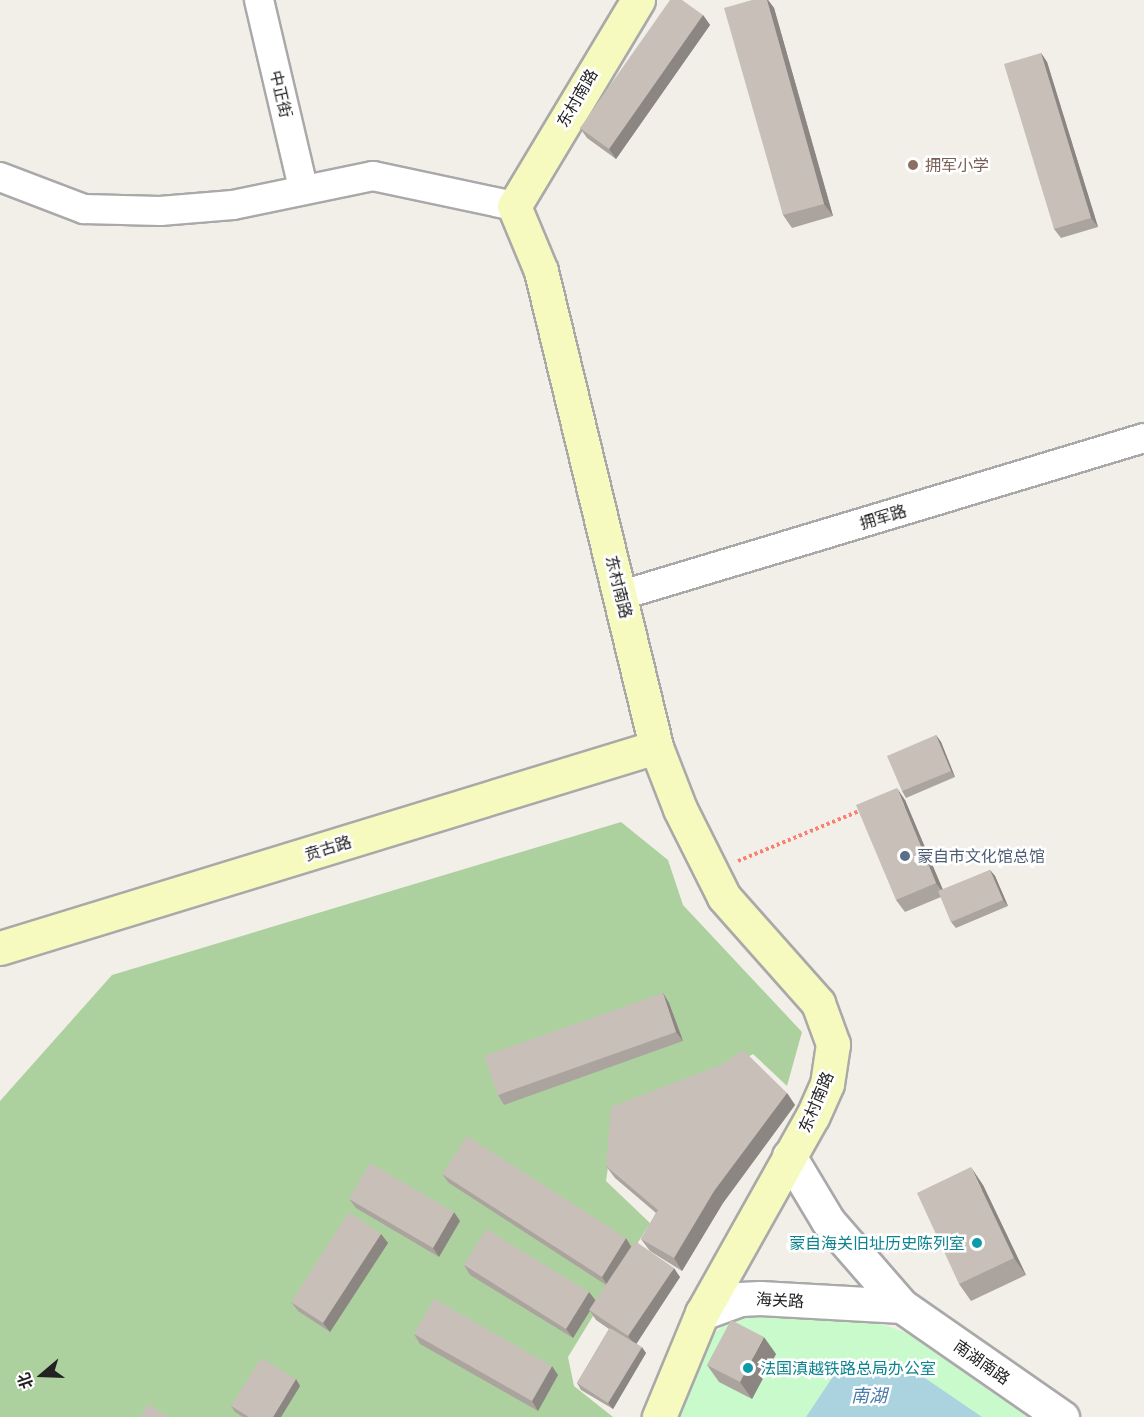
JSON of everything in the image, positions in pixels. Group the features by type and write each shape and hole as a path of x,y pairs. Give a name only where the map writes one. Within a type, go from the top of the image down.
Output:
{"main road":[{"name":"东村南路","path":"638,0 514,206 541,271 622,595 656,747 680,809 724,897 818,1003 828,1022 833,1044 827,1084 702,1313"},
{"name":"贲古路","path":"0,948 656,747"},
{"path":"659,1417 702,1313"}],"street":[{"name":"中正街","path":"259,0 303,188"},
{"path":"0,177 84,209 160,211 233,205 303,188 373,176 514,206"},
{"name":"拥军路","path":"622,595 1144,438"},
{"path":"789,1156 828,1221 902,1306"},
{"name":"海关路","path":"702,1313 740,1299 760,1298 902,1306"},
{"name":"南湖南路","path":"902,1306 1062,1417"}],"path":[{"path":"710,872 874,805"}],"green space":[{"path":"621,822 668,860 683,905 802,1032 787,1086 753,1054 732,1067 616,1112 606,1181 650,1223 568,1357 574,1386 613,1417 0,1417 0,1101 112,975"},
{"path":"764,1312 821,1312 873,1321 907,1333 1027,1417 671,1417 697,1349 725,1324"}],"water":[{"name":"南湖","path":"836,1372 919,1374 982,1417 806,1417"}],"building":[{"path":"670,0 682,0 703,15 609,149 580,128"},
{"path":"752,0 767,0 824,204 783,215 724,8"},
{"path":"1041,53 1091,218 1054,229 1004,64"},
{"path":"936,735 951,771 902,791 887,756"},
{"path":"897,788 936,883 896,900 856,805"},
{"path":"990,870 1003,900 951,922 938,891"},
{"path":"663,993 676,1032 498,1095 484,1056"},
{"path":"743,1050 787,1093 714,1191 674,1258 641,1239 658,1210 606,1166 611,1107 723,1064"},
{"path":"467,1136 626,1238 602,1277 442,1174"},
{"path":"370,1163 454,1212 433,1248 349,1199"},
{"name":"蒙自海关旧址历史陈列室","path":"971,1167 1014,1258 959,1284 917,1193"},
{"path":"349,1212 381,1234 323,1323 291,1302"},
{"path":"486,1229 589,1292 566,1329 464,1265"},
{"path":"635,1241 674,1268 628,1336 589,1310"},
{"path":"434,1299 552,1366 532,1401 414,1334"},
{"path":"731,1320 764,1337 740,1382 707,1365"},
{"path":"610,1328 642,1347 608,1403 577,1383"},
{"path":"261,1358 296,1379 273,1417 249,1417 231,1406"},
{"path":"148,1404 169,1417 140,1417"}],"place":[{"name":"拥军小学","path":"913,165"},
{"name":"蒙自市文化馆总馆","path":"905,856"},
{"name":"蒙自海关旧址历史陈列室","path":"977,1243"},
{"name":"法国滇越铁路总局办公室","path":"748,1368"}]}
